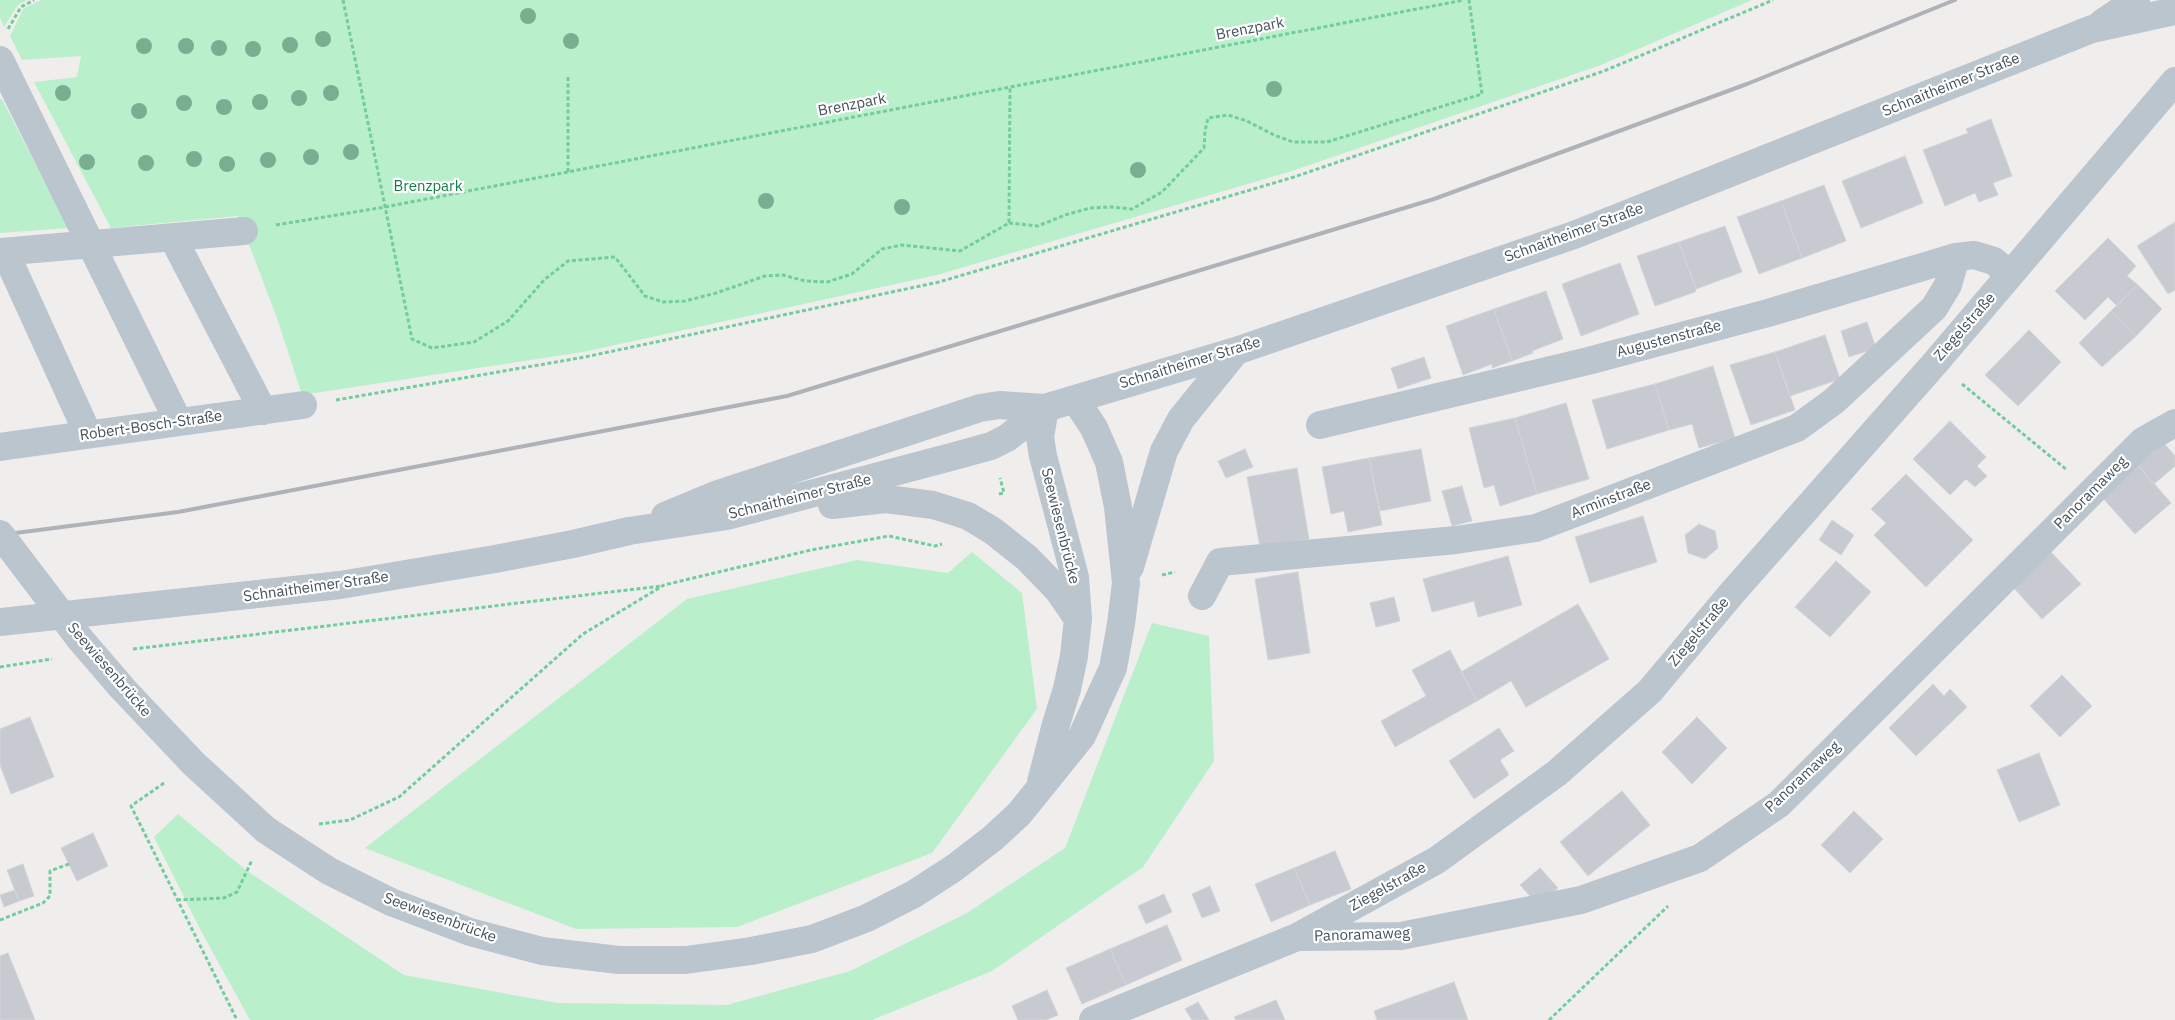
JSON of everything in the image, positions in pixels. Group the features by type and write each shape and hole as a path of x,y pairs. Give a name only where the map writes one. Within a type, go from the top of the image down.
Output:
{"street":[{"name":"Schnaitheimer Straße","path":"2092,29 2136,0"},
{"name":"Schnaitheimer Straße","path":"629,531 718,494 971,411 1000,405 1045,408 1236,351 1574,235 2092,29 2175,12"},
{"path":"2,48 91,245 178,421"},
{"name":"Ziegelstraße","path":"1093,1020 1297,937 1436,860 1557,773 1650,691 1738,586 1935,363 2175,81"},
{"path":"88,434 3,252 244,231"},
{"path":"173,238 263,411"},
{"name":"Augustenstraße","path":"1320,425 1607,356 1768,313 1956,257 1974,255 1994,261 2010,275"},
{"name":"Arminstraße","path":"1220,562 1456,540 1536,528 1797,428 1834,401 1934,308 1948,285 1956,257"},
{"path":"1126,583 1164,450 1182,419 1236,351"},
{"name":"Seewiesenbrücke","path":"0,534 80,639 123,689 193,763 266,830 329,872 391,902 470,932 542,951 619,960 686,960 751,951 812,939 867,918 914,894 954,868 1019,814 1082,736 1112,668 1122,624 1126,583 1118,507 1109,462 1094,428 1076,399"},
{"name":"Robert-Bosch-Straße","path":"0,447 303,405"},
{"name":"Schnaitheimer Straße","path":"0,622 340,586 504,558 629,531 727,516 991,446 1007,438 1045,408"},
{"name":"Seewiesenbrücke","path":"1038,790 1067,689 1074,656 1078,619 1075,577 1043,456 1040,436 1045,408"},
{"name":"Panoramaweg","path":"1297,937 1401,936 1581,900 1700,858 1779,804 2143,441 2175,423"},
{"path":"785,502 837,505 886,499 933,505 968,516 993,531 1027,558 1058,590 1078,619"},
{"path":"1202,596 1220,562"}],"path":[{"path":"2,48 21,7 34,0"},
{"path":"343,0 412,339 432,348 474,342 508,321 544,280 568,261 615,257 645,296 663,302 685,301 716,293 765,276 783,275 805,281 827,282 852,274 882,249 902,244 960,251 1009,223 1038,226 1065,215 1090,208 1111,206 1132,209 1162,192 1204,148 1208,118 1228,115 1247,121 1274,135 1293,142 1327,142 1482,94 1469,0"},
{"name":"Brenzpark","path":"244,231 384,207 1464,0"},
{"path":"303,405 585,357 939,282 1322,167 1604,71 1773,0"},
{"path":"568,77 568,172"},
{"path":"1009,223 1010,86"},
{"path":"1935,363 2072,474"},
{"path":"127,649 664,586 811,550 889,536 935,546 949,541 978,501 1004,493 991,446"},
{"path":"1126,583 1220,562"},
{"path":"177,900 224,898 237,892 266,830 350,820 399,797 583,634 664,586"},
{"path":"0,667 59,658"},
{"path":"166,782 131,806 237,1020"},
{"path":"0,920 43,903 50,896 50,871 69,864"},
{"path":"1549,1020 1674,901"}],"green space":[{"path":"0,0 27,0 18,5 4,27 0,18"},
{"name":"Brenzpark","path":"41,0 1752,0 1601,65 1292,171 937,275 583,352 302,395 277,318 238,216 111,228 34,82 77,77 81,56 22,60 10,36 23,9"},
{"path":"0,99 2,99 68,228 0,233"},
{"path":"972,552 1022,593 1037,709 932,853 737,927 576,929 365,848 687,599 857,560 948,573"},
{"path":"1152,623 1209,636 1214,761 1143,867 992,971 872,1020 250,1020 200,929 154,837 178,814 247,871 404,975 557,1003 727,1005 850,971 967,913 1065,848"}],"building":[{"path":"1991,119 2012,176 1993,183 1998,195 1979,202 1975,193 1945,206 1923,150 1968,133 1966,129"},
{"path":"1905,156 1923,203 1861,228 1842,181"},
{"path":"1824,185 1846,241 1802,258 1781,201"},
{"path":"1781,201 1802,258 1759,274 1737,217"},
{"path":"2175,222 2175,290 2168,294 2137,246"},
{"path":"1725,226 1742,272 1696,289 1679,242"},
{"path":"2108,238 2136,266 2127,276 2138,285 2117,306 2108,297 2085,320 2055,291"},
{"path":"1679,242 1696,289 1695,292 1655,306 1637,256"},
{"path":"1620,263 1639,314 1581,336 1562,284"},
{"path":"2138,285 2162,309 2136,336 2111,311"},
{"path":"1546,291 1563,339 1512,361 1494,309"},
{"path":"1494,309 1512,361 1492,368 1492,364 1463,375 1446,326"},
{"path":"2111,311 2136,336 2102,367 2079,343"},
{"path":"1867,322 1876,348 1849,357 1841,331"},
{"path":"2029,330 2061,362 2018,406 1985,375"},
{"path":"1825,335 1840,379 1790,396 1775,352"},
{"path":"1775,352 1795,410 1751,425 1730,365"},
{"path":"1424,357 1431,378 1398,389 1391,368"},
{"path":"1713,366 1735,438 1699,448 1692,424 1669,430 1655,384"},
{"path":"1655,384 1669,430 1607,449 1592,400"},
{"path":"1566,403 1589,479 1537,494 1515,418"},
{"path":"1515,418 1537,494 1500,506 1494,485 1484,488 1469,428"},
{"path":"1950,421 1986,457 1977,466 1987,476 1975,487 1966,479 1950,495 1913,459"},
{"path":"2163,442 2175,456 2175,466 2154,484 2137,464"},
{"path":"1245,449 1253,467 1226,478 1218,461"},
{"path":"1421,449 1431,501 1380,511 1369,458"},
{"path":"1369,458 1382,525 1348,532 1344,511 1331,514 1322,467"},
{"path":"2137,464 2171,503 2135,534 2101,496"},
{"path":"1297,468 1309,539 1260,547 1247,477"},
{"path":"1906,474 1973,540 1926,587 1874,535 1886,523 1871,509"},
{"path":"1462,486 1472,521 1452,526 1442,491"},
{"path":"1643,516 1657,562 1590,583 1575,537"},
{"path":"1832,520 1854,535 1841,555 1819,540"},
{"path":"1699,524 1715,531 1718,548 1705,559 1688,553 1685,535"},
{"path":"2050,551 2081,584 2042,619 2012,586"},
{"path":"1508,556 1522,605 1478,617 1474,601 1432,612 1423,579"},
{"path":"1836,561 1871,592 1830,637 1795,607"},
{"path":"1298,572 1310,653 1268,660 1255,579"},
{"path":"1394,597 1400,621 1376,627 1370,603"},
{"path":"1578,604 1609,659 1526,707 1511,681 1477,701 1461,672"},
{"path":"1450,650 1477,701 1395,747 1381,721 1426,696 1412,670"},
{"path":"2062,675 2092,706 2060,737 2030,706"},
{"path":"1933,684 1944,696 1950,689 1967,707 1916,756 1889,728"},
{"path":"30,717 54,777 11,794 0,765 0,729"},
{"path":"1697,717 1727,748 1692,784 1662,752"},
{"path":"1499,728 1514,751 1500,760 1509,775 1474,799 1449,761"},
{"path":"2039,753 2060,805 2019,822 1997,770"},
{"path":"1622,791 1650,825 1588,876 1560,842"},
{"path":"1854,811 1883,839 1850,873 1821,845"},
{"path":"93,833 108,866 77,881 61,848"},
{"path":"1335,851 1351,889 1310,905 1294,868"},
{"path":"23,864 34,896 19,901 7,870"},
{"path":"1294,868 1310,905 1271,922 1255,884"},
{"path":"1540,868 1558,888 1538,905 1520,885"},
{"path":"1210,886 1220,911 1202,918 1192,894"},
{"path":"15,890 19,901 4,907 0,895"},
{"path":"1164,894 1172,912 1146,924 1138,906"},
{"path":"1167,925 1182,960 1126,985 1110,949"},
{"path":"1110,949 1126,985 1082,1004 1066,968"},
{"path":"8,953 35,1020 0,1020 0,956"},
{"path":"1454,982 1468,1020 1377,1020 1374,1011"},
{"path":"1047,990 1058,1015 1046,1020 1018,1020 1012,1006"},
{"path":"1276,1000 1285,1020 1236,1020 1234,1017"},
{"path":"1198,1002 1209,1020 1192,1020 1185,1009"}],"railway":[{"path":"0,535 178,512 787,396 1434,199 1747,84 1955,0"}]}
